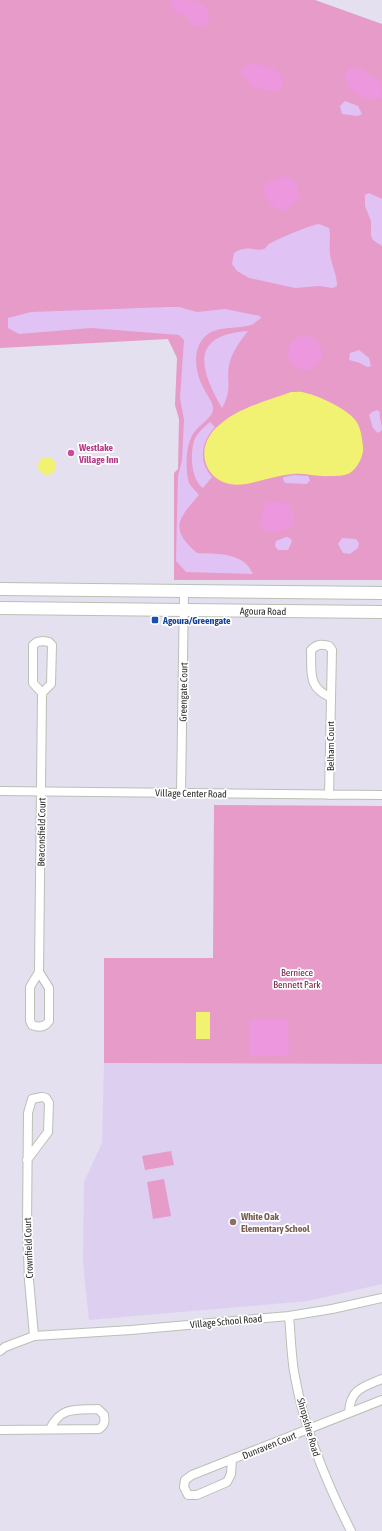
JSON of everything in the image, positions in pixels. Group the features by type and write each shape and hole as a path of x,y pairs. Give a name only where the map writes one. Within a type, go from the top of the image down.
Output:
{"main road":[{"name":"Agoura Road","path":"0,589 382,594"},
{"name":"Agoura Road","path":"0,608 382,612"}],"street":[{"name":"Greengate Court","path":"181,793 184,592"},
{"name":"Beaconsfield Court","path":"39,972 30,986 30,1021 32,1025 38,1027 46,1025 49,1021 48,988 39,972 42,692 33,683 33,645 37,642 43,641 49,642 52,645 51,684 42,692"},
{"name":"Belham Court","path":"329,795 332,650 329,646 321,644 314,646 311,650 312,681 315,688 330,697"},
{"name":"Village Center Road","path":"0,791 382,795"},
{"name":"Crownfield Court","path":"27,1160 48,1132 49,1103 42,1097 32,1098 29,1103 28,1113 27,1160 29,1280 34,1336"},
{"name":"Village School Road","path":"0,1351 5,1347 34,1336 289,1316 332,1309 382,1298"},
{"name":"Shropshire Road","path":"289,1316 295,1376 308,1429 322,1472 351,1531"},
{"path":"349,1413 351,1399 359,1389 382,1379"},
{"name":"Dunraven Court","path":"232,1459 231,1474 227,1482 197,1495 188,1495 184,1487 186,1480 192,1475 232,1459 382,1400"},
{"path":"0,1430 99,1429 103,1427 105,1421 104,1415 98,1410 65,1411 55,1419 50,1429"}],"shaded area":[{"path":"171,0 192,1 204,6 208,10 208,23 203,27 194,26 185,16 172,9 170,4"},
{"path":"252,64 269,67 279,73 283,82 282,88 277,92 274,92 253,88 241,72 245,66"},
{"path":"356,67 363,69 374,78 381,81 382,97 376,100 361,97 349,87 346,81 346,74 349,68"},
{"path":"287,176 295,180 300,197 287,209 280,211 270,203 262,190 268,181"},
{"path":"308,336 317,341 321,346 321,360 317,365 312,369 302,370 298,369 289,360 288,350 289,346 298,337"},
{"path":"291,392 304,392 326,400 347,412 356,421 361,433 363,454 356,468 350,473 337,476 293,474 246,484 233,485 222,482 213,476 208,468 205,458 205,447 209,437 217,427 225,420 243,410"},
{"path":"47,457 53,460 56,466 53,472 47,475 41,472 38,466 41,460"},
{"path":"269,501 288,503 294,518 293,523 288,529 266,531 260,528 264,505"},
{"path":"196,1012 210,1012 210,1039 196,1039"},
{"path":"250,1019 288,1020 289,1055 249,1055"},
{"name":"White Oak Elementary School","path":"104,1063 382,1064 382,1284 308,1301 89,1320 83,1262 84,1182 102,1143"}],"green space":[{"path":"0,0 315,0 382,24 382,580 174,580 174,473 178,469 179,419 175,405 177,358 168,339 0,348"},
{"name":"Berniece Bennett Park","path":"214,805 382,806 382,1064 104,1063 104,958 213,958"},
{"path":"171,1151 174,1165 145,1170 142,1156"},
{"path":"164,1179 171,1216 153,1219 147,1182"}],"sand":[{"path":"345,101 358,106 362,114 358,116 342,114 340,106"},
{"path":"369,193 382,199 382,246 373,240 371,236 371,221 365,206 365,195"},
{"path":"319,224 329,228 330,255 337,282 337,286 333,288 319,286 295,288 249,278 237,271 232,264 234,253 239,250 261,250 268,244 279,239 302,229"},
{"path":"179,307 197,312 225,309 260,316 261,318 251,325 225,328 212,332 202,340 199,346 196,358 197,371 201,383 212,403 213,409 211,415 192,435 190,441 187,455 189,483 199,495 186,511 180,524 180,530 183,537 188,545 197,553 221,554 237,558 249,567 253,574 186,572 176,561 178,476 182,460 184,420 180,398 184,340 179,335 91,328 19,334 8,328 8,318 31,312"},
{"path":"248,331 230,360 228,371 228,390 222,408 208,380 205,367 205,356 208,347 216,339 229,334"},
{"path":"359,350 369,358 371,366 367,367 349,360 350,353"},
{"path":"377,410 380,412 382,425 382,430 378,433 373,428 369,415"},
{"path":"210,422 215,427 204,445 203,458 212,477 203,488 196,479 194,473 192,466 192,453 195,438"},
{"path":"294,475 308,476 310,480 307,484 285,483 283,479 284,477"},
{"path":"286,537 290,538 292,541 288,550 278,550 275,546 276,541"},
{"path":"342,538 356,539 359,543 358,548 350,554 343,553 338,544"}],"place":[{"name":"Westlake Village Inn","path":"71,453"},
{"name":"Agoura/Greengate","path":"155,620"},
{"name":"White Oak Elementary School","path":"233,1222"}]}
